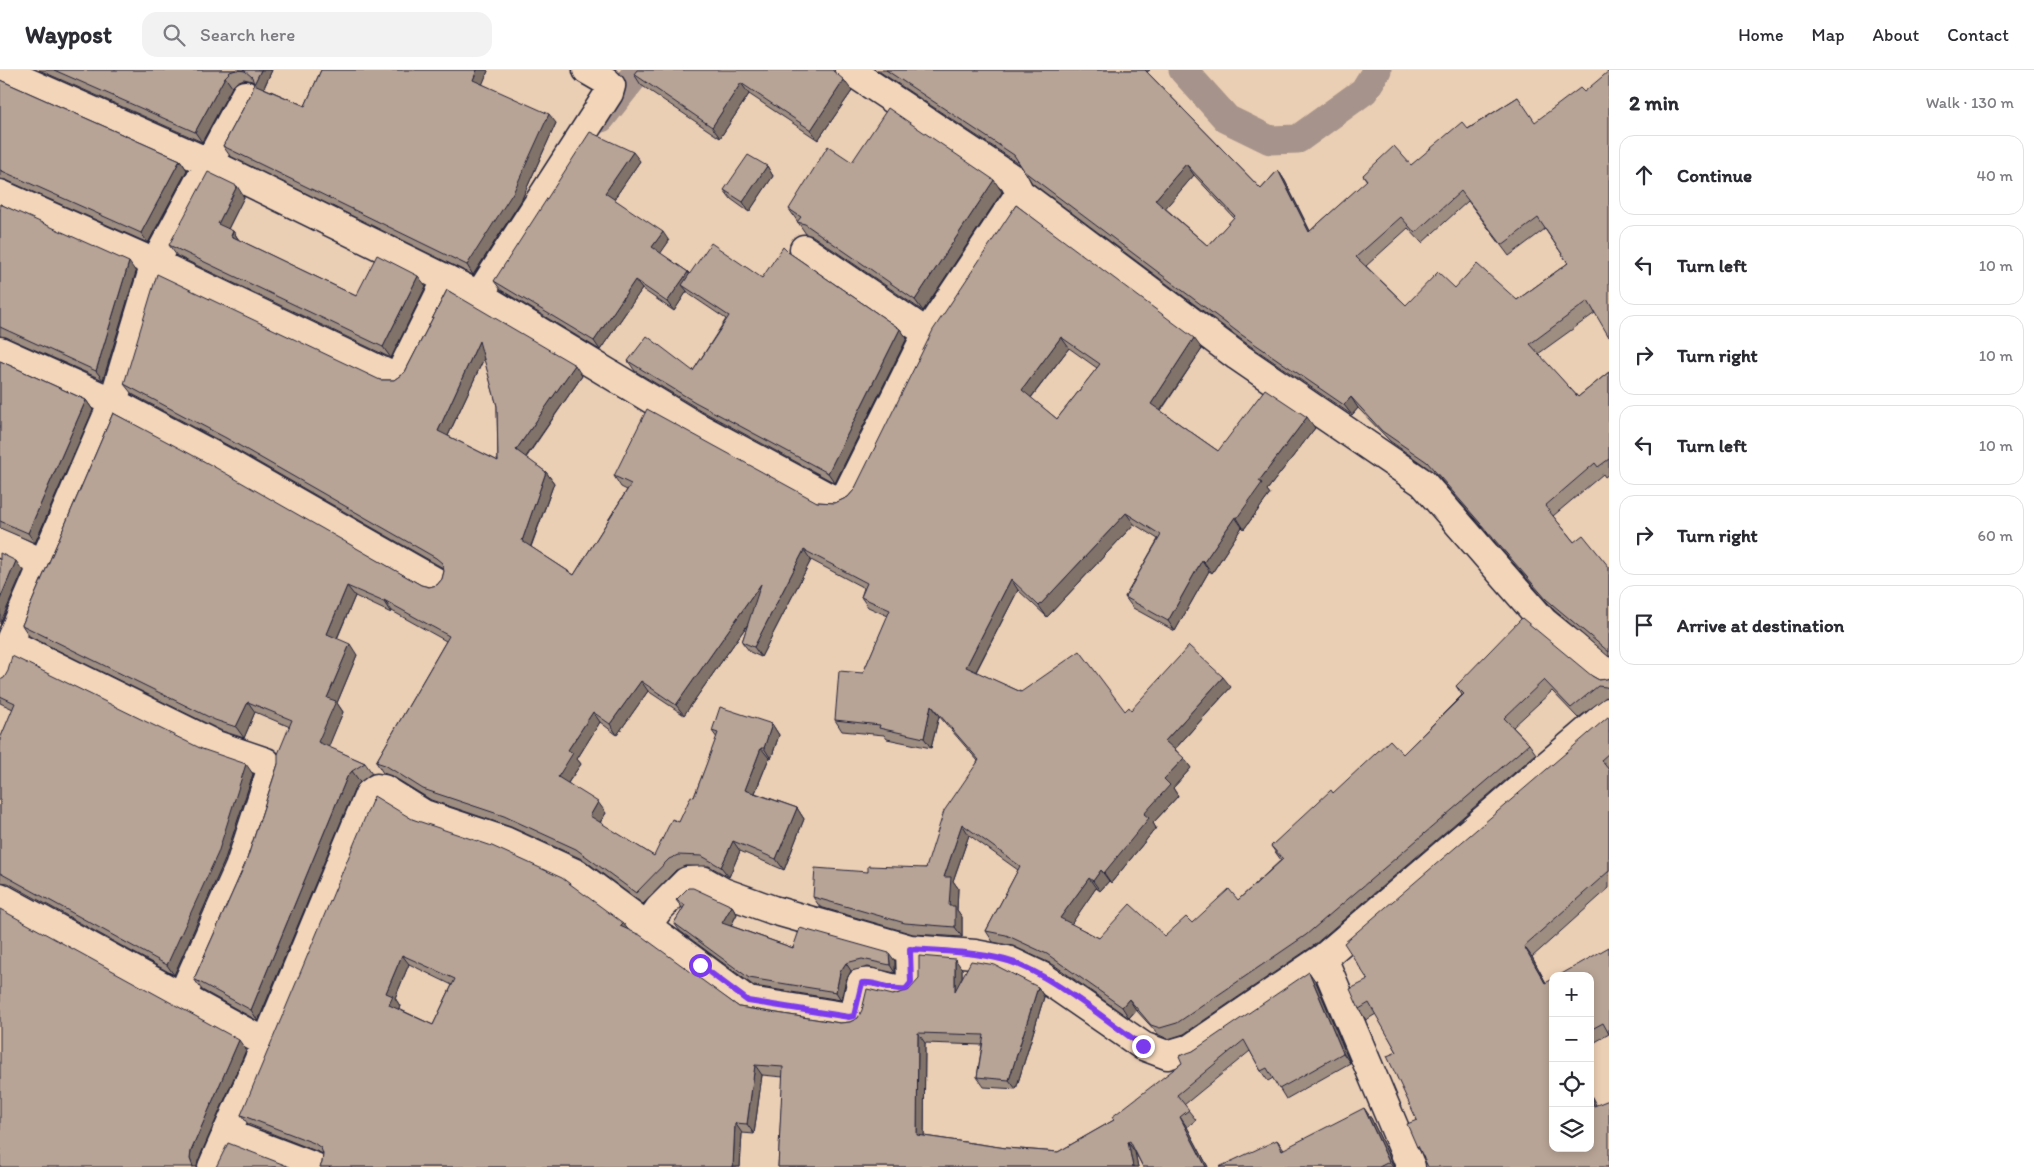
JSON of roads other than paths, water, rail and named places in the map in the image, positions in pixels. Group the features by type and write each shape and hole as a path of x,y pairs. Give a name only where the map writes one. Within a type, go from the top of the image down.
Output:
{"street":[{"path":"0,70 208,162 479,295 694,425 832,498 840,498 847,494 927,333 1020,193"},
{"path":"479,295 609,93 611,86 606,80 588,70"},
{"path":"849,70 1013,179 1020,193 1237,356 1423,483 1543,621 1609,675"},
{"path":"0,676 9,643 114,402 155,263 245,95"},
{"path":"0,194 155,263 390,375 397,376 401,372 447,279"},
{"path":"804,249 927,333"},
{"path":"0,351 114,402 226,462 436,582"},
{"path":"0,543 44,564"},
{"path":"9,643 216,744 266,762 271,770 239,868 182,996"},
{"path":"646,926 659,909 687,881 702,880 723,892 773,910 910,949 975,954 1007,960 1043,977 1143,1046 1167,1055 1192,1048 1323,958 1609,712"},
{"path":"212,1167 266,1043 369,794 377,788 384,789 424,814 505,840 577,874 748,1001 849,1017 854,1016 862,983 867,982 899,990 906,989 911,983 910,949"},
{"path":"0,898 266,1043"},
{"path":"1323,958 1412,1167"},
{"path":"226,1133 315,1167"}],"waterway":[{"path":"601,118 639,70"},
{"path":"1183,70 1227,119 1270,140 1298,139 1364,91 1377,70"}]}
